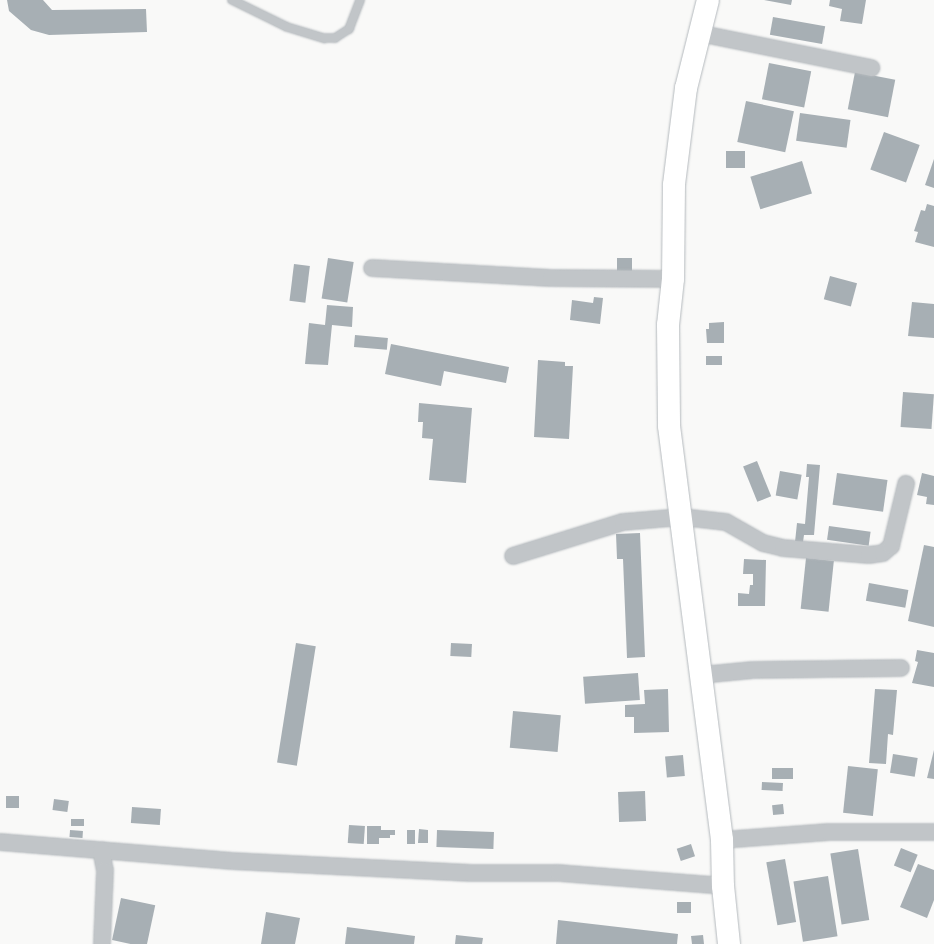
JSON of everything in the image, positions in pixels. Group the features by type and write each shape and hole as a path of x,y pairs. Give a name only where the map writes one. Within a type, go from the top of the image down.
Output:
{"main road":[{"path":"708,0 698,33 686,88 674,185 673,279 668,325 669,426 722,840 722,886 729,944"}],"street":[{"path":"698,33 871,68"},
{"path":"372,268 551,278 673,279"},
{"path":"513,556 624,522 682,517 726,522 762,543 782,548 883,553 892,546 906,484"},
{"path":"701,675 753,670 901,668"},
{"path":"722,840 829,832 934,832"},
{"path":"0,842 232,861 471,873 559,873 722,886"},
{"path":"102,850 105,871 102,944"}],"lane":[{"path":"232,0 287,27 312,36 336,38 349,29 360,0"}],"building":[{"path":"7,0 43,0 52,10 146,9 147,32 49,35 31,30 9,11"},
{"path":"764,0 792,0 791,5"},
{"path":"830,0 866,0 862,24 840,21 842,9 829,6"},
{"path":"773,17 825,26 822,44 770,35"},
{"path":"769,63 811,71 804,108 762,99"},
{"path":"855,72 895,80 888,117 848,109"},
{"path":"746,101 794,111 785,152 737,142"},
{"path":"800,113 851,120 847,148 796,141"},
{"path":"884,132 920,145 906,183 870,170"},
{"path":"726,151 745,151 745,168 726,168"},
{"path":"934,159 934,188 925,185"},
{"path":"802,161 812,194 760,209 750,177"},
{"path":"927,204 934,206 934,247 915,242 918,232 914,231 921,210 925,211"},
{"path":"328,258 354,262 347,303 322,298"},
{"path":"617,258 632,258 632,274 617,274"},
{"path":"294,264 310,266 305,303 289,301"},
{"path":"830,276 857,283 851,306 824,299"},
{"path":"594,297 603,298 600,324 570,320 572,300 593,303"},
{"path":"912,302 934,304 934,338 908,336"},
{"path":"327,305 353,307 352,327 332,325 328,365 305,364 309,323 325,325"},
{"path":"724,322 724,343 707,343 706,329 709,329 709,323"},
{"path":"355,335 388,338 387,350 354,347"},
{"path":"391,344 509,367 506,383 444,371 441,386 385,374"},
{"path":"706,356 722,356 722,365 706,365"},
{"path":"538,360 565,362 565,366 573,366 569,439 534,437"},
{"path":"903,392 934,394 931,429 901,427"},
{"path":"419,403 472,408 466,483 429,480 433,439 422,438 423,422 418,422"},
{"path":"757,461 771,496 757,502 743,467"},
{"path":"807,464 820,465 814,535 804,535 803,542 795,542 797,523 805,524 809,477 806,477"},
{"path":"780,471 802,475 797,499 776,496"},
{"path":"837,473 888,480 883,512 833,505"},
{"path":"922,473 934,476 934,505 926,504 927,497 917,495"},
{"path":"829,526 871,532 869,546 827,540"},
{"path":"640,533 645,657 627,658 623,559 617,559 616,534"},
{"path":"924,545 934,547 934,627 908,621"},
{"path":"806,558 834,561 829,612 801,609"},
{"path":"744,559 766,560 765,606 738,606 738,593 749,594 750,585 753,585 753,574 743,574"},
{"path":"869,583 908,590 905,608 866,601"},
{"path":"296,643 316,646 297,766 277,763"},
{"path":"451,643 472,644 471,657 450,656"},
{"path":"917,650 934,653 934,687 912,683 918,662 915,661"},
{"path":"638,673 640,700 585,704 583,677"},
{"path":"668,689 669,732 634,733 634,717 625,717 625,705 645,704 644,690"},
{"path":"875,689 897,690 893,735 888,734 886,764 869,763"},
{"path":"513,711 561,715 558,752 510,748"},
{"path":"934,750 934,779 927,778"},
{"path":"893,754 918,758 915,777 890,773"},
{"path":"683,755 685,776 667,777 665,757"},
{"path":"848,766 878,769 873,816 843,813"},
{"path":"772,768 793,768 793,779 772,779"},
{"path":"762,782 783,783 783,791 762,790"},
{"path":"645,791 646,821 619,822 618,792"},
{"path":"6,796 19,796 19,808 6,808"},
{"path":"54,799 69,801 67,812 52,810"},
{"path":"783,804 784,814 773,815 772,805"},
{"path":"132,807 161,809 160,825 131,823"},
{"path":"71,819 84,819 84,826 71,826"},
{"path":"349,825 365,826 364,844 348,843"},
{"path":"367,826 381,826 381,830 395,830 395,835 390,835 390,838 379,838 379,844 367,844"},
{"path":"419,829 428,830 428,843 418,843"},
{"path":"70,830 83,831 82,838 70,837"},
{"path":"407,830 415,830 415,844 407,844"},
{"path":"437,830 494,832 493,849 436,847"},
{"path":"691,844 695,856 681,861 677,849"},
{"path":"901,848 918,855 911,872 894,866"},
{"path":"858,849 869,920 842,924 830,853"},
{"path":"785,859 796,922 777,925 766,862"},
{"path":"918,864 934,870 934,900 927,918 900,907"},
{"path":"828,876 838,936 803,942 793,881"},
{"path":"121,898 155,905 147,944 131,944 112,940"},
{"path":"677,902 691,902 691,913 677,913"},
{"path":"266,912 300,918 295,944 261,944"},
{"path":"558,920 678,934 677,944 556,944"},
{"path":"347,927 415,936 414,944 345,944"},
{"path":"456,935 483,938 482,944 455,944"},
{"path":"703,935 704,944 692,944 691,936"}]}
